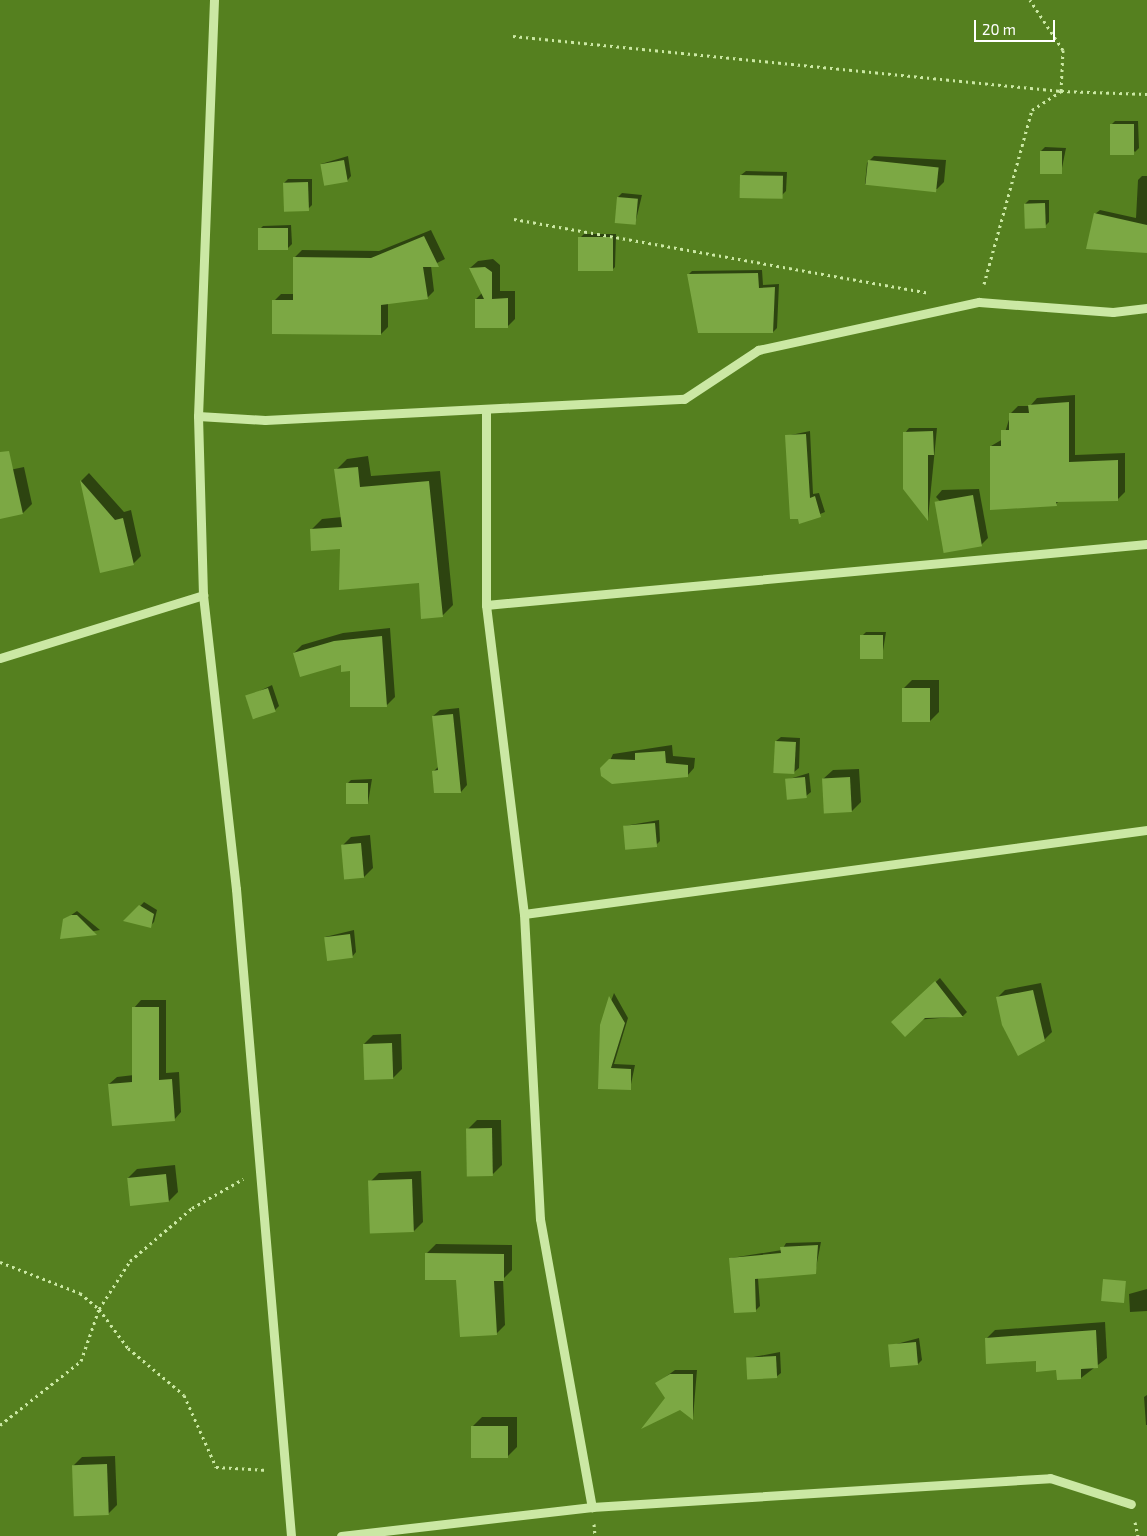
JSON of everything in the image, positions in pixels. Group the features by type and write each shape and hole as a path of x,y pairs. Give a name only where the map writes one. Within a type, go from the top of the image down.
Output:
{"street":[{"path":"214,0 198,416 203,595 236,889 257,1171 291,1536"},
{"path":"198,416 265,420 486,411 684,399 758,350 979,302 1113,312 1147,308"},
{"path":"486,411 486,605 524,914 540,1219 592,1507"},
{"path":"486,605 1147,544"},
{"path":"0,658 203,595"},
{"path":"524,914 1147,830"},
{"path":"342,1536 592,1507 1050,1478 1131,1504"}],"path":[{"path":"1030,0 1063,50 1062,91"},
{"path":"513,36 1062,91 1147,94"},
{"path":"979,302 1032,110 1062,91"},
{"path":"514,219 931,294"},
{"path":"0,1425 81,1361 99,1309 130,1260 192,1208 257,1171"},
{"path":"0,1262 80,1293 99,1309 128,1348 184,1395 216,1467 284,1471"}],"building":[{"path":"1110,124 1134,124 1134,155 1110,155"},
{"path":"1040,151 1062,151 1062,174 1040,174"},
{"path":"344,160 348,182 324,186 320,164"},
{"path":"868,160 939,167 936,192 865,185"},
{"path":"740,175 783,176 783,199 740,198"},
{"path":"308,182 309,211 284,212 283,183"},
{"path":"617,197 638,199 636,225 615,223"},
{"path":"1045,203 1046,228 1025,229 1024,204"},
{"path":"1094,213 1147,225 1147,253 1086,249"},
{"path":"258,228 288,228 288,250 258,250"},
{"path":"424,236 439,267 423,267 428,299 381,305 381,335 272,334 272,300 293,300 293,257 371,258"},
{"path":"578,237 613,237 613,271 578,271"},
{"path":"485,267 492,272 492,299 508,298 508,328 475,328 475,299 484,299 469,268"},
{"path":"758,273 759,288 775,287 773,333 698,333 687,274"},
{"path":"1069,402 1069,462 1118,460 1118,501 1056,502 1057,506 990,510 990,446 1001,446 1001,430 1009,430 1009,413 1029,413 1028,405"},
{"path":"933,431 934,455 928,455 928,521 903,489 903,432"},
{"path":"806,434 810,498 815,496 821,517 799,524 798,519 790,519 785,435"},
{"path":"9,451 23,514 0,519 0,452"},
{"path":"358,467 360,487 429,481 443,617 421,619 419,583 339,590 340,549 311,551 310,529 342,527 334,469"},
{"path":"80,480 115,520 123,518 134,565 100,573"},
{"path":"973,495 982,546 944,553 935,502"},
{"path":"860,635 883,635 883,659 860,659"},
{"path":"382,636 387,707 350,707 350,671 341,672 341,665 300,677 293,653 334,641"},
{"path":"268,688 276,712 253,719 245,695"},
{"path":"902,688 930,688 930,722 902,722"},
{"path":"453,714 461,793 434,793 432,771 438,770 432,716"},
{"path":"775,741 796,742 794,774 773,773"},
{"path":"665,751 666,763 688,765 688,777 612,784 601,776 600,768 609,759 635,760 635,753"},
{"path":"805,777 807,798 787,800 785,779"},
{"path":"850,777 852,812 824,813 822,778"},
{"path":"346,783 368,783 368,804 346,804"},
{"path":"655,823 657,847 625,850 623,826"},
{"path":"361,843 364,878 344,880 341,845"},
{"path":"139,905 154,914 151,928 123,921"},
{"path":"71,915 77,915 97,935 60,939 63,919"},
{"path":"350,934 353,958 327,961 324,937"},
{"path":"935,981 963,1017 925,1018 905,1037 891,1022"},
{"path":"1033,990 1045,1041 1018,1056 1002,1025 996,997"},
{"path":"609,996 625,1023 611,1068 631,1069 631,1090 598,1089 600,1025"},
{"path":"132,1007 159,1007 159,1080 172,1079 175,1121 112,1126 108,1084 132,1082"},
{"path":"392,1043 393,1079 364,1080 363,1044"},
{"path":"466,1128 492,1128 493,1176 467,1176"},
{"path":"166,1174 169,1202 130,1206 127,1178"},
{"path":"412,1179 414,1232 370,1234 368,1181"},
{"path":"818,1245 816,1274 755,1279 756,1312 734,1313 729,1258 781,1253 780,1247"},
{"path":"425,1253 504,1254 504,1281 494,1281 497,1335 460,1337 456,1280 425,1280"},
{"path":"1103,1279 1126,1281 1124,1303 1101,1301"},
{"path":"1096,1330 1098,1368 1081,1369 1081,1379 1057,1380 1056,1370 1036,1372 1036,1361 986,1364 985,1338"},
{"path":"916,1342 918,1365 890,1367 888,1344"},
{"path":"776,1356 777,1378 747,1380 746,1358"},
{"path":"670,1374 693,1374 693,1420 680,1410 641,1429 665,1398 655,1383"},
{"path":"471,1426 508,1426 508,1458 471,1458"},
{"path":"107,1464 109,1515 74,1516 72,1465"}]}
